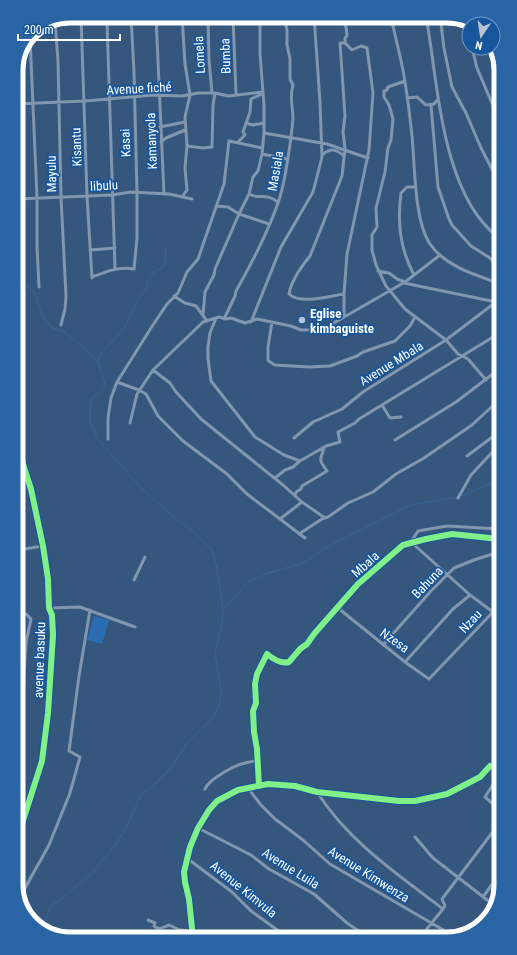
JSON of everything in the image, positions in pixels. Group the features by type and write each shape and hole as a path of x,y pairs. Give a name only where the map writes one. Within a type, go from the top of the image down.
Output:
{"street":[{"name":"Kisantu","path":"81,23 87,196 92,277 115,269"},
{"path":"107,23 115,269"},
{"name":"Kasai","path":"115,269 134,269 137,193 131,23"},
{"name":"Kamanyola","path":"156,23 164,194"},
{"path":"182,23 185,64 190,95 185,117 187,146 185,168 187,190 182,197"},
{"name":"Lomela","path":"187,146 203,148 212,147 214,93 209,60 208,23"},
{"name":"Bumba","path":"233,23 236,95"},
{"path":"203,315 205,292 214,275 215,269 238,214 249,194 253,177 258,171 262,154 264,123 260,54 260,23"},
{"name":"Masiala","path":"224,319 235,296 236,290 254,259 273,218 281,194 288,159 293,118 290,92 293,85 290,79 290,59 287,45 286,23"},
{"path":"251,322 281,247 313,192 323,154 321,143 320,102 314,23"},
{"path":"344,23 347,36 345,38 345,42"},
{"path":"392,23 405,82 419,213 425,235 430,245 440,255 464,270 494,281"},
{"path":"427,23 445,134 460,183 478,217 494,233"},
{"path":"441,23 444,48 452,87 494,173"},
{"name":"Mayulu","path":"55,26 66,296 65,313 61,325"},
{"path":"344,294 306,300 292,297 289,293 296,278 310,256 341,181 345,149 343,132 345,116 340,43 345,42"},
{"path":"344,316 344,294 350,236 368,158 373,93 367,48 362,46 352,50 345,42"},
{"path":"30,45 38,198 37,246 39,287"},
{"path":"474,56 477,68 494,108"},
{"path":"405,82 388,87 387,90 384,91 384,98 389,105 393,119 385,172 376,208 377,227 372,235 372,254 378,271 386,286 405,309 446,340 458,354 468,360 486,380"},
{"name":"Avenue fiché","path":"23,104 134,98 159,95 190,95 195,93 214,93 229,96 262,93"},
{"path":"238,142 245,135 243,132 250,112 251,100 262,93"},
{"path":"407,98 417,96 424,105 431,105 438,99"},
{"path":"431,105 438,187 449,219 452,225 471,246 490,258 494,263"},
{"path":"160,127 185,122"},
{"path":"246,123 253,125 264,123"},
{"path":"161,142 166,138 186,130"},
{"path":"264,134 321,143 345,149 368,158"},
{"path":"108,439 108,418 111,398 117,382 167,304 179,290 187,272 198,259 224,184 229,141 262,148"},
{"path":"323,154 328,150 334,150 344,156"},
{"path":"262,154 288,159"},
{"path":"414,275 405,255 399,219 401,193 407,187 416,187"},
{"name":"libulu","path":"23,199 112,195 131,192 164,194 192,199"},
{"path":"249,194 253,196 270,197 278,202"},
{"path":"216,206 228,207 238,214 269,224"},
{"path":"90,250 115,248"},
{"path":"130,423 135,398 153,370 204,322 216,318 231,318 246,323 258,319 291,326 299,330 313,330 331,325 404,282 440,255"},
{"path":"378,271 389,273 404,282 494,301"},
{"path":"174,296 185,303 196,306 207,321"},
{"name":"Avenue Mbala","path":"294,438 312,422 342,409 364,392 446,340 494,304"},
{"path":"272,322 268,347 268,360 276,365 309,367 330,366 357,356 363,352 395,341 410,326 415,317"},
{"path":"216,318 210,333 208,347 211,381 255,437 284,455 300,461"},
{"path":"275,478 300,461 324,448 340,442 338,432 494,336"},
{"path":"153,370 170,383 176,392 201,419 275,478 310,509 321,514 325,518"},
{"path":"395,440 456,402 494,373"},
{"path":"117,382 139,390 148,397 158,416 183,441 227,474 247,494 305,538"},
{"path":"382,405 390,418 401,417"},
{"path":"299,534 348,503 373,492 396,474 434,451 472,425 494,405"},
{"path":"467,456 494,436"},
{"path":"295,496 296,492 301,489 302,486 327,471 320,462 324,448"},
{"path":"458,498 471,474 494,450"},
{"name":"avenue basuku","path":"23,464 31,489 43,546 48,579 49,608 52,615 53,635 48,713 42,761 23,821"},
{"path":"280,519 302,502"},
{"name":"Mbala","path":"258,761 253,711 256,703 255,684 256,675 267,654 282,662 289,662 300,649 307,644 358,584 403,545 412,542 418,531 441,526 494,528"},
{"path":"412,542 452,534 494,538"},
{"path":"412,542 470,594 493,612"},
{"path":"23,549 43,546"},
{"name":"Bahuna","path":"383,645 431,591 454,568 494,554"},
{"path":"134,580 145,557"},
{"name":"Nzesa","path":"338,608 405,662 453,609 470,594"},
{"path":"49,608 80,607 134,627"},
{"path":"24,891 49,845 70,793 80,757 69,751 90,610"},
{"name":"Nzau","path":"405,662 429,679 493,612"},
{"path":"23,614 26,614 31,619 26,642 23,689"},
{"path":"205,789 214,779 231,769 246,763 258,761 259,786"},
{"path":"148,920 155,923 154,926 160,929 169,925 180,930 192,931 189,899 184,872 198,828 209,810 217,801 238,790 270,784 295,786 318,792 399,801 415,801 447,794 480,777 490,766"},
{"path":"494,783 485,797 494,805"},
{"name":"Avenue Kimwenza","path":"248,788 261,805 275,819 303,840 330,864 447,932"},
{"path":"318,792 337,820 355,839 443,910"},
{"name":"Avenue Luila","path":"198,828 251,855 269,869 314,894 360,932"},
{"path":"425,932 443,910 445,904 442,899 494,830"},
{"path":"414,837 433,858 490,903"},
{"name":"Avenue Kimvula","path":"188,859 232,892 251,911 280,932"},
{"path":"483,897 494,882"}],"shaded area":[{"path":"94,616 109,620 102,644 87,640"}],"waterway":[{"path":"165,247 166,253 163,267 154,272 148,281 146,289 137,301 125,327 99,356 99,368 105,383 104,388 93,397 90,407 90,422 98,439 140,487 175,518 194,532 212,550 217,568 223,609"},
{"path":"23,282 34,292 42,315 52,328 63,331 90,353 97,362"},
{"path":"461,496 494,482"},
{"path":"43,923 51,905 59,901 92,873 115,845 126,828 141,795 155,784 172,767 186,744 212,719 220,704 221,688 215,653 222,624 223,610 247,583 268,573 309,560 323,549 411,505 458,497"}],"cycle path":[{"path":"23,464 31,489 43,546 48,579 49,608 52,615 53,635 48,713 42,761 23,821"},
{"path":"259,786 253,711 256,703 255,684 257,674 267,654 278,661 289,662 300,649 307,644 358,584 403,545 452,534 494,538"},
{"path":"192,932 189,899 184,872 190,847 198,828 209,810 217,801 238,790 268,784 295,786 317,792 399,801 415,801 447,794 480,777 490,766"}],"place":[{"name":"Eglise kimbaguiste","path":"302,320"}]}
